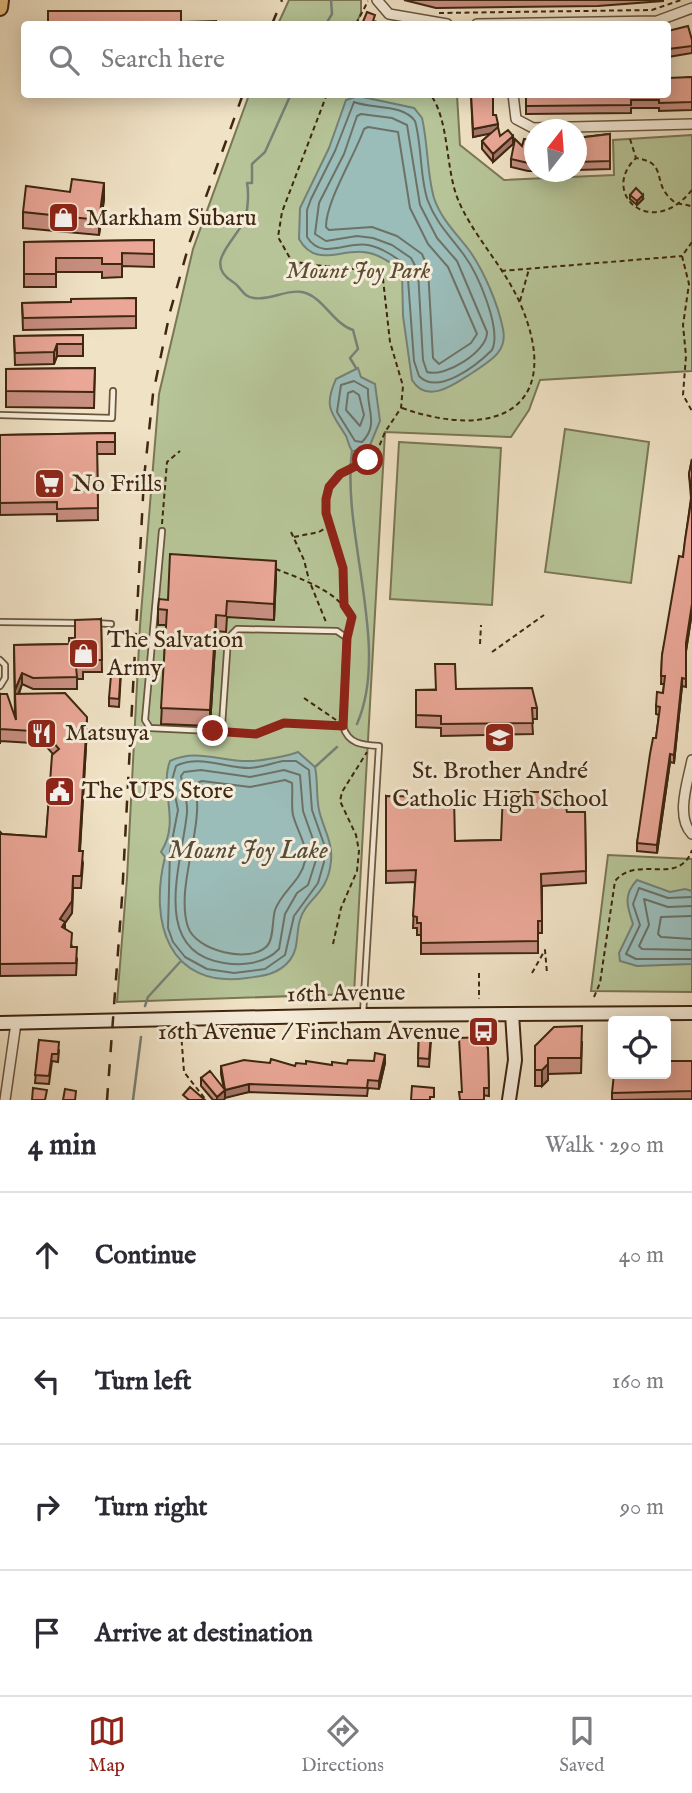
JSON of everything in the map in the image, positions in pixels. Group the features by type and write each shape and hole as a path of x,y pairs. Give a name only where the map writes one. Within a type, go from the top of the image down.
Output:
{"main road":[{"path":"0,8 1,0"},
{"name":"16th Avenue","path":"0,1023 363,1015 692,1013"},
{"path":"509,1100 515,1060 512,1014"}],"street":[{"path":"377,0 389,14 430,21"},
{"path":"657,21 692,8"},
{"path":"513,98 516,119 533,128 692,124"},
{"path":"692,760 684,808 687,829 692,834"},
{"path":"5,1100 16,1023"}],"lane":[{"path":"0,415 112,418 113,391"},
{"path":"162,531 145,720 150,728 213,731 222,725 228,638 237,629 330,631 347,638 343,726 346,736 356,744 379,747 363,1015"},
{"path":"0,622 111,624"},
{"path":"0,660 5,665 5,678 0,686"}],"path":[{"path":"358,21 369,0"},
{"path":"432,13 652,10 681,0"},
{"path":"325,98 282,212 278,237 291,260 311,267 371,272 383,279 390,342 403,386 401,408 385,432 376,454 340,474 329,487 326,499 330,525 343,568 344,605"},
{"path":"401,408 421,415 467,422 499,417 520,403 534,373 536,355 520,302 466,218 457,198 441,119 432,98"},
{"path":"630,139 636,158"},
{"path":"692,190 677,204 670,210 657,213 642,211 630,203 624,179 629,164 636,158 651,160 656,165 663,190 677,204 692,207"},
{"path":"692,242 682,256 689,284 685,314 683,395 692,411"},
{"path":"500,271 682,256"},
{"path":"520,302 529,269"},
{"path":"685,314 692,314"},
{"path":"162,531 167,462 180,451"},
{"path":"293,537 319,532 330,525"},
{"path":"290,532 304,560 309,582 330,631"},
{"path":"274,568 309,582 344,605 352,617 347,638"},
{"path":"492,652 544,615"},
{"path":"480,644 481,625"},
{"path":"304,698 343,726"},
{"path":"213,731 256,734 284,723 343,726"},
{"path":"333,944 341,908 357,871 359,851 356,835 340,801 342,792 371,746"},
{"path":"594,997 600,983 615,881 622,873 637,867 678,869 688,862 692,850"},
{"path":"532,973 545,950 548,972"},
{"path":"480,973 480,999"},
{"path":"181,1031 184,1072 206,1100"}],"green space":[{"path":"289,0 361,0 361,13 357,21 279,21"},
{"name":"Mount Joy Park","path":"248,98 457,98 460,145 504,180 524,179 524,182 587,182 587,176 614,175 613,140 692,135 692,371 540,380 529,410 511,437 385,432 354,994 117,1002 127,878 140,626 159,394 193,249"},
{"path":"565,429 649,442 631,583 545,572"},
{"path":"399,442 501,448 492,605 390,599"},
{"path":"608,855 692,859 692,992 591,991"}],"water":[{"path":"367,98 414,108 422,118 430,179 437,206 480,268 501,319 504,337 500,351 484,365 441,390 425,391 412,380 403,316 402,271 369,253 312,253 299,239 300,208 329,148 346,100"},
{"path":"358,368 361,377 375,384 380,421 368,450 352,451 333,416 330,397 336,379"},
{"name":"Mount Joy Lake","path":"298,752 315,767 319,810 329,841 331,861 326,881 300,920 293,956 281,968 259,976 220,979 199,973 182,962 170,946 163,927 160,905 165,857 161,852 169,829 167,772 170,761 180,757 199,756 255,761"},
{"path":"637,880 670,892 685,889 692,891 692,964 637,966 620,961 619,953 633,924 628,896"}],"building":[{"path":"48,11 181,11 181,21 48,21"},
{"path":"367,12 375,15 373,21 363,21"},
{"path":"688,26 692,46 671,49 671,30"},
{"path":"692,77 692,102 631,100 631,105 526,106 526,98 671,98 671,78"},
{"path":"471,98 493,98 493,115 496,115 498,124 473,129"},
{"path":"498,127 500,136 508,130 513,136 493,154 482,141"},
{"path":"610,134 610,161 587,162 587,137"},
{"path":"515,139 522,146 524,139 524,162 511,159"},
{"path":"72,179 104,183 99,220 23,212 26,186 70,192"},
{"path":"636,188 643,195 637,201 630,195"},
{"path":"154,240 154,254 122,253 122,264 102,264 102,258 56,258 56,274 24,274 24,242"},
{"path":"136,298 136,316 23,318 22,303"},
{"path":"83,335 83,344 57,344 54,352 15,353 14,336"},
{"path":"95,368 94,392 6,391 6,369"},
{"name":"No Frills","path":"115,433 115,442 97,442 98,508 57,509 57,502 0,503 0,435"},
{"path":"692,459 692,495 689,474"},
{"path":"692,495 692,604 686,643 686,679 682,678 674,755 670,754 657,845 637,843 650,754 653,738 656,738 660,707 656,706 657,692 663,693 665,676 661,676 662,655 679,556 683,557"},
{"path":"170,554 276,561 274,604 227,601 226,616 216,615 210,710 161,708 167,610 158,609 159,599 168,600"},
{"path":"101,619 102,660 83,660 83,667 76,667 77,677 33,678 22,673 15,690 14,645 69,644 69,638 75,638 75,620"},
{"path":"112,664 121,665 119,699 109,698"},
{"path":"435,664 455,664 456,689 532,688 537,708 532,708 533,723 441,724 441,716 416,715 416,690 436,690"},
{"path":"65,693 87,717 79,851 83,851 81,876 73,876 72,901 60,919 65,922 62,927 72,933 71,947 77,947 76,963 0,964 0,832 46,837 52,755 59,749 38,725 32,731 0,729 0,694 7,694 16,720 15,694"},
{"path":"503,792 563,792 567,812 585,812 586,871 541,874 542,921 538,921 538,941 421,943 421,923 417,923 417,917 413,916 416,870 386,871 386,796 454,797 455,841 501,840"},
{"path":"582,1026 581,1058 548,1058 548,1064 542,1070 535,1070 535,1046 554,1027"},
{"path":"419,1032 431,1033 429,1059 418,1058"},
{"path":"485,1037 489,1088 484,1088 484,1100 460,1100 459,1092 462,1092 459,1038"},
{"path":"39,1040 59,1042 58,1054 52,1054 49,1076 35,1075"},
{"path":"375,1053 385,1055 379,1081 368,1080 367,1088 249,1084 225,1090 221,1066 244,1060 270,1063 271,1059 295,1066 296,1063 306,1064 306,1061 347,1064 348,1060 374,1061"},
{"path":"671,1061 692,1061 692,1091 612,1093 613,1079 671,1079"},
{"path":"210,1071 225,1090 217,1097 201,1078"},
{"path":"412,1086 434,1088 434,1097 430,1097 430,1100 411,1100"},
{"path":"190,1087 205,1100 189,1100 183,1095"},
{"path":"33,1088 47,1090 45,1100 32,1100"},
{"path":"65,1089 76,1091 75,1100 63,1100"}],"waterway":[{"path":"328,21 332,14 331,0"},
{"path":"289,98 265,152 252,164 252,183 247,183 248,202 245,217 224,253 221,268 224,275 250,297 266,298 302,292 316,299 340,322 353,330 358,349 350,358 356,368"},
{"path":"352,451 350,483 369,660 366,694 357,724"},
{"path":"315,767 337,747"},
{"path":"145,1006 148,997 180,962"},
{"path":"133,1100 141,1037"}],"railway":[{"path":"273,21 282,0"},
{"path":"107,1100 122,898 144,478 153,394 170,312 190,241 242,98"}],"place":[{"name":"Markham Subaru","path":"63,218"},
{"name":"No Frills","path":"49,484"},
{"name":"The Salvation Army","path":"84,654"},
{"name":"Matsuya","path":"42,733"},
{"name":"St. Brother André Catholic High School","path":"500,737"},
{"name":"The UPS Store","path":"59,791"},
{"name":"16th Avenue / Fincham Avenue","path":"483,1032"}],"route":[{"path":"213,731 256,734 284,723 343,726 347,638 351,633 352,617 344,605 343,568 326,513 326,499 329,487 340,474 368,460"}]}
